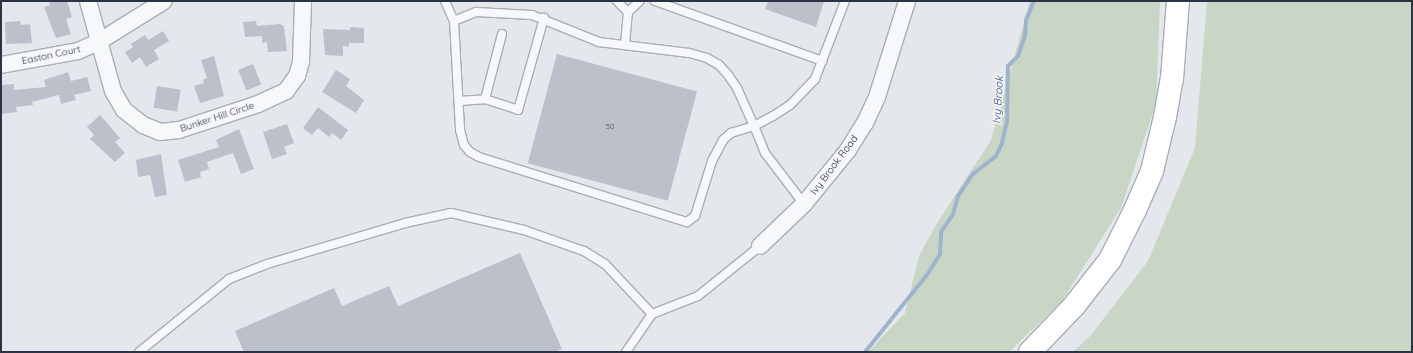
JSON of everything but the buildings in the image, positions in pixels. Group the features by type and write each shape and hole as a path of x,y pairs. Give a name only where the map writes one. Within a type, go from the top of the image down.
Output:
{"main road":[{"path":"1030,352 1074,306 1110,260 1136,210 1152,171 1165,117 1172,79 1178,1"}],"street":[{"name":"Bunker Hill Circle","path":"88,1 114,91 124,110 143,125 160,132 179,130 258,104 286,91 297,76 301,62 303,1"},
{"name":"Easton Court","path":"1,65 78,51 100,41 164,1"},
{"name":"Ivy Brook Road","path":"760,246 804,204 848,150 865,122 877,96 907,1"}],"lane":[{"path":"445,1 454,21 459,102 464,145 479,158 687,222 695,216 712,161 723,140 732,133 754,126 773,116 804,92 815,79 845,1"},
{"path":"617,1 628,12"},
{"path":"625,45 628,12 640,1"},
{"path":"655,1 823,60"},
{"path":"454,21 476,12 516,13 544,18 599,42 689,53 718,65 737,88 765,153 804,204"},
{"path":"459,102 485,99 518,110 544,18"},
{"path":"485,99 502,34"},
{"path":"139,352 229,279 267,264 405,223 451,213 524,230 584,251 605,264 652,314"},
{"path":"626,352 652,314 698,296 760,246"}],"green space":[{"path":"1030,1 1160,1 1156,104 1121,208 1062,301 1009,352 868,352 905,313 919,256 936,225 991,140"},
{"path":"1207,1 1412,1 1412,352 1073,352 1091,335 1148,261 1195,148"}],"waterway":[{"name":"Ivy Brook","path":"865,352 927,275 940,254 941,232 953,214 958,196 973,174 996,156 1002,143 1007,122 1008,66 1018,56 1025,36 1026,20 1034,1"}]}
